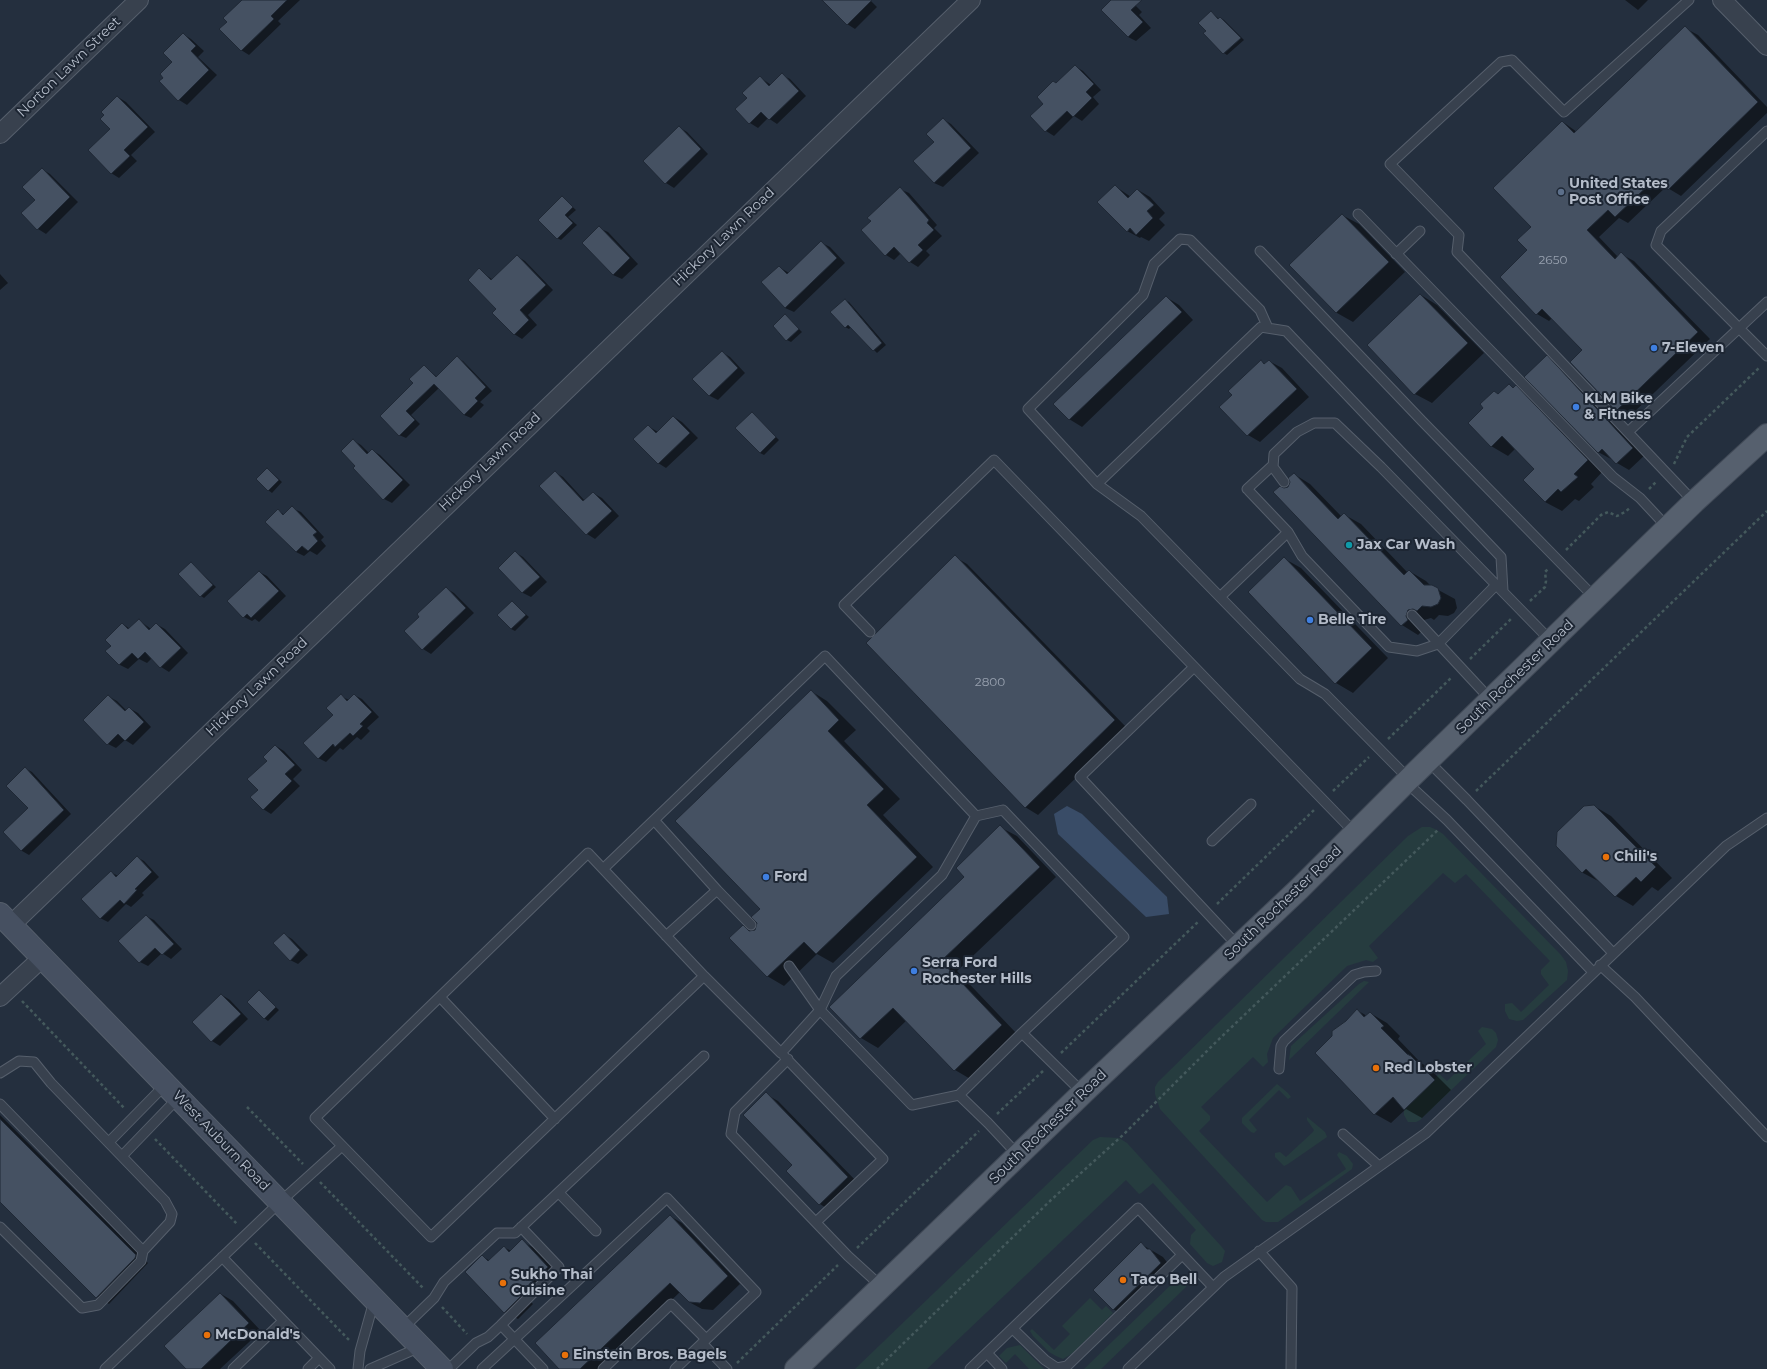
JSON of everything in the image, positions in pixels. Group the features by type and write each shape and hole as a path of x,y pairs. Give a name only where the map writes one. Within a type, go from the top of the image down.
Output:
{"main road":[{"name":"South Rochester Road","path":"796,1369 1299,888 1407,780 1596,599 1694,502 1767,435"},
{"name":"West Auburn Road","path":"5,920 442,1369"}],"street":[{"name":"Norton Lawn Street","path":"0,134 139,0"},
{"name":"Hickory Lawn Road","path":"5,920 971,0"},
{"path":"1722,0 1767,46"},
{"path":"5,992 42,958"}],"lane":[{"path":"1689,0 1564,112 1512,60 1501,62 1390,164 1459,235 1457,252 1694,502"},
{"path":"1767,132 1661,231 1656,245 1767,356"},
{"path":"1358,214 1613,477 1640,498 1668,528"},
{"path":"1396,254 1420,231"},
{"path":"1268,328 1260,310 1190,240 1180,239 1154,264 1143,295 1028,409 1097,484 1141,516 1300,679 1325,694 1593,972"},
{"path":"1260,251 1422,421 1596,599"},
{"path":"1628,432 1740,329 1767,302"},
{"path":"1097,484 1261,327 1286,331 1501,557 1499,588 1438,644 1417,651 1389,647 1302,556 1288,532 1248,490 1273,465"},
{"path":"1284,482 1273,465 1274,454 1297,432 1314,423 1335,423 1381,467 1551,641"},
{"path":"870,632 844,605 994,460 1355,833"},
{"path":"1220,597 1288,532"},
{"path":"1412,615 1491,700"},
{"path":"603,869 825,656 976,816"},
{"path":"1194,667 1080,778 1238,946"},
{"path":"1427,761 1467,800 1613,953"},
{"path":"1212,841 1251,804"},
{"path":"789,966 820,1010 912,1106 959,1095 1124,936 1003,810 976,816 942,875 836,976 820,1010 784,1056 735,1112 731,1134 848,1256 882,1287"},
{"path":"1128,1369 1224,1277 1426,1133 1726,846 1767,818"},
{"path":"654,820 717,890 751,925"},
{"path":"704,976 431,1237 315,1118 588,853 704,976 883,1158 816,1222"},
{"path":"666,936 717,890"},
{"path":"1600,965 1635,998 1767,1137"},
{"path":"1279,1069 1281,1046 1284,1041 1354,975 1376,971"},
{"path":"440,997 555,1119"},
{"path":"1022,1033 1083,1093"},
{"path":"403,1328 434,1298 444,1282 498,1233 515,1233 704,1056"},
{"path":"0,1073 19,1061 34,1062 51,1083 164,1201 172,1214 170,1222 143,1251 141,1261 98,1305 82,1308 0,1227"},
{"path":"109,1142 133,1117 172,1091"},
{"path":"122,1156 147,1131 172,1091"},
{"path":"959,1095 988,1123 1018,1156"},
{"path":"0,1104 143,1251"},
{"path":"1342,1134 1379,1166"},
{"path":"105,1369 280,1202 342,1146"},
{"path":"559,1193 596,1232"},
{"path":"482,1369 667,1198 756,1292 675,1369"},
{"path":"970,1369 1138,1208 1213,1287"},
{"path":"449,1369 476,1343 488,1337 501,1325 559,1267 521,1227"},
{"path":"1259,1251 1292,1288 1291,1369"},
{"path":"1013,1329 1044,1360 1056,1368 1067,1366 1182,1255"},
{"path":"222,1257 330,1369"},
{"path":"358,1369 360,1351 375,1300"},
{"path":"603,1369 671,1304 727,1369"},
{"path":"232,1369 283,1321"},
{"path":"501,1325 542,1369"},
{"path":"370,1369 420,1347"},
{"path":"987,1353 1002,1369"},
{"path":"308,1369 319,1358"}],"path":[{"path":"736,1364 1324,801 1546,586 1545,572 1601,515 1608,512 1617,516 1625,512 1640,498 1675,463 1688,438 1761,366"},
{"path":"1475,792 1767,511"},
{"path":"877,1369 1051,1200 1123,1136 1216,1042 1441,826"},
{"path":"5,992 133,1117"},
{"path":"247,1107 476,1343"},
{"path":"147,1131 360,1351"}],"green space":[{"path":"1422,827 1430,827 1443,834 1561,955 1566,962 1568,971 1567,980 1523,1020 1517,1021 1509,1019 1505,1011 1505,1004 1512,1003 1521,1012 1549,985 1541,974 1541,970 1550,961 1466,874 1455,883 1443,873 1369,946 1378,958 1373,962 1366,960 1347,966 1273,1038 1267,1054 1268,1062 1263,1067 1253,1057 1201,1107 1210,1116 1210,1120 1199,1131 1267,1202 1286,1185 1291,1187 1300,1201 1346,1169 1337,1155 1339,1152 1347,1156 1353,1164 1352,1169 1278,1222 1266,1222 1262,1220 1160,1109 1155,1094 1155,1087 1158,1082 1408,836"},
{"path":"1364,981 1369,982 1289,1060 1291,1046"},
{"path":"1482,1027 1492,1029 1496,1033 1498,1040 1496,1047 1420,1120 1416,1122 1408,1122 1404,1115 1404,1110 1439,1074 1447,1081 1486,1044 1478,1031"},
{"path":"1277,1084 1291,1097 1288,1099 1279,1090 1249,1120 1257,1130 1254,1133 1251,1132 1242,1123 1242,1118"},
{"path":"1307,1117 1325,1132 1327,1137 1284,1166 1275,1157 1275,1153 1280,1152 1286,1157 1313,1132 1314,1130 1307,1120"},
{"path":"1100,1137 1119,1138 1127,1143 1225,1251 1222,1262 1213,1266 1207,1263 1190,1244 1191,1235 1196,1230 1153,1183 1139,1194 1126,1180 927,1369 855,1369 1093,1140"},
{"path":"1183,1276 1188,1282 1186,1287 1101,1369 1084,1369 1179,1277"},
{"path":"1090,1298 1102,1310 1106,1306 1113,1313 1073,1353 1063,1359 1049,1352 1033,1336 1030,1331 1032,1329 1054,1350 1070,1334 1062,1326"},
{"path":"1020,1345 1044,1369 1029,1369 1015,1354 1006,1363 999,1356 1007,1348"}],"water":[{"path":"1067,806 1082,814 1167,897 1169,914 1146,917 1058,834 1054,814"}],"building":[{"path":"242,0 287,0 271,16 274,19 241,51 219,29 227,22 223,18"},
{"path":"822,0 872,0 847,25"},
{"path":"1111,0 1142,0 1131,10 1143,22 1128,37 1101,10"},
{"path":"1211,11 1218,19 1220,17 1241,38 1223,54 1203,33 1206,31 1198,23"},
{"path":"1685,26 1758,102 1668,190 1656,178 1615,217 1608,210 1587,230 1615,259 1621,252 1698,332 1616,411 1570,362 1582,350 1542,309 1536,315 1500,277 1527,250 1517,240 1531,227 1493,188 1562,121 1574,133"},
{"path":"183,33 196,46 191,51 209,70 178,101 159,81 163,78 160,74 172,62 163,53"},
{"path":"1075,65 1094,84 1086,92 1092,98 1073,117 1067,111 1045,132 1030,116 1043,104 1037,97 1053,81 1056,83"},
{"path":"782,73 799,91 769,120 761,112 749,124 735,109 747,98 742,93 760,76 769,86"},
{"path":"117,96 148,127 124,150 130,156 111,174 88,150 110,129 100,119 104,115 101,112"},
{"path":"943,118 971,148 934,183 913,161 934,142 926,134"},
{"path":"679,126 701,149 665,184 643,161"},
{"path":"42,168 70,197 37,230 21,213 35,200 22,187"},
{"path":"1115,185 1128,198 1137,189 1154,205 1147,211 1153,218 1136,235 1130,228 1127,232 1097,202"},
{"path":"900,187 929,220 927,223 934,230 918,245 923,250 909,263 894,247 885,256 861,230 871,221 867,218"},
{"path":"562,196 573,207 565,215 573,223 557,239 538,220"},
{"path":"1342,214 1389,262 1336,313 1289,265"},
{"path":"599,226 630,258 613,275 582,243"},
{"path":"821,241 837,258 785,308 761,282 779,266 787,274"},
{"path":"517,255 546,285 520,310 529,320 514,335 492,313 496,309 468,280 479,268 491,280"},
{"path":"1420,294 1468,343 1414,395 1367,345"},
{"path":"1166,296 1182,312 1069,420 1053,404"},
{"path":"845,299 882,343 873,351 848,325 845,328 830,312"},
{"path":"785,314 799,329 786,341 773,326"},
{"path":"722,351 738,368 709,396 692,379"},
{"name":"KLM Bike & Fitness","path":"1547,355 1633,448 1616,464 1602,449 1598,453 1524,377"},
{"path":"457,356 486,387 475,398 478,401 464,415 434,384 406,411 415,420 399,436 380,416 413,383 409,379 424,365 436,377"},
{"path":"1261,360 1264,364 1269,360 1297,389 1247,436 1219,407 1232,395 1228,391"},
{"path":"1509,384 1513,388 1516,385 1588,460 1574,474 1578,477 1561,492 1558,489 1545,502 1523,480 1534,469 1502,436 1491,447 1468,423 1483,408 1480,404 1494,391 1498,394"},
{"path":"752,412 776,437 760,453 735,428"},
{"path":"673,416 690,433 658,464 633,439 648,425 656,433"},
{"path":"353,439 367,454 372,449 403,480 383,500 353,468 355,466 341,451"},
{"path":"267,468 279,480 268,491 256,479"},
{"path":"555,471 583,501 593,492 612,511 586,535 539,486"},
{"name":"Jax Car Wash","path":"1294,473 1338,519 1344,513 1404,575 1409,570 1424,585 1432,585 1438,588 1441,598 1438,604 1431,607 1422,606 1417,611 1413,609 1408,610 1406,616 1408,620 1401,626 1273,492 1280,486 1284,488 1288,487 1290,482 1288,478"},
{"path":"292,506 317,532 313,535 318,541 308,551 302,546 296,552 265,522 278,509 283,515"},
{"path":"515,551 540,577 522,593 498,568"},
{"path":"955,555 1115,720 1025,808 866,643"},
{"name":"Belle Tire","path":"1284,557 1372,648 1335,684 1248,592"},
{"path":"191,562 213,585 200,597 178,574"},
{"path":"259,571 279,591 251,618 247,614 243,618 227,601"},
{"path":"446,587 466,608 422,650 404,631 419,617 417,614"},
{"path":"512,601 526,615 511,629 497,615"},
{"path":"139,619 149,630 156,623 181,648 160,668 145,652 138,659 132,653 119,665 105,651 111,646 105,640 122,623 128,629"},
{"path":"811,690 839,720 828,731 884,789 867,805 917,857 816,954 804,942 767,977 729,938 743,925 749,931 755,930 757,923 751,917 760,909 675,821"},
{"path":"341,694 347,701 354,694 372,712 360,724 363,726 353,736 350,733 335,747 333,744 318,759 303,743 333,715 326,708"},
{"path":"108,695 125,711 129,707 144,722 125,741 118,734 107,745 83,720"},
{"path":"275,745 295,765 285,774 292,781 263,810 250,797 258,790 247,779 267,761 263,757"},
{"path":"25,767 64,810 21,851 3,832 28,808 6,786"},
{"name":"Chili's","path":"1594,805 1656,867 1641,882 1636,877 1615,897 1586,869 1582,873 1556,846 1557,832 1584,806"},
{"path":"1000,825 1040,867 941,961 1002,1025 954,1071 893,1008 860,1039 829,1007 964,877 956,868"},
{"path":"137,856 152,872 135,889 137,890 124,904 120,900 100,919 81,899 111,871 116,877"},
{"path":"146,915 174,944 162,955 155,948 139,963 118,941"},
{"path":"284,933 300,950 290,961 273,943"},
{"path":"259,990 276,1007 264,1019 247,1002"},
{"path":"221,994 241,1014 211,1042 192,1022"},
{"name":"Red Lobster","path":"1357,1009 1364,1017 1370,1012 1384,1026 1381,1028 1435,1080 1404,1110 1393,1097 1374,1115 1315,1053 1332,1036 1332,1031 1346,1021"},
{"path":"766,1092 848,1177 819,1205 786,1171 792,1165 743,1115"},
{"path":"0,1119 136,1255 135,1258 96,1298 0,1202"},
{"path":"670,1215 728,1276 700,1303 689,1302 670,1283 580,1369 559,1369 535,1343"},
{"name":"Sukho Thai Cuisine","path":"522,1239 548,1267 519,1294 521,1296 504,1313 465,1272 482,1255 488,1261 504,1246 509,1252"},
{"name":"Taco Bell","path":"1141,1242 1147,1249 1150,1249 1161,1263 1113,1310 1093,1290"},
{"name":"McDonald's","path":"220,1293 249,1323 201,1369 186,1369 164,1346"}],"place":[{"name":"United States Post Office","path":"1561,192"},
{"name":"7-Eleven","path":"1654,348"},
{"name":"KLM Bike & Fitness","path":"1576,407"},
{"name":"Jax Car Wash","path":"1349,545"},
{"name":"Belle Tire","path":"1310,620"},
{"name":"Chili's","path":"1606,857"},
{"name":"Ford","path":"766,877"},
{"name":"Serra Ford Rochester Hills","path":"914,971"},
{"name":"Red Lobster","path":"1376,1068"},
{"name":"Taco Bell","path":"1123,1280"},
{"name":"Sukho Thai Cuisine","path":"503,1283"},
{"name":"McDonald's","path":"207,1335"},
{"name":"Einstein Bros. Bagels","path":"565,1355"}]}
